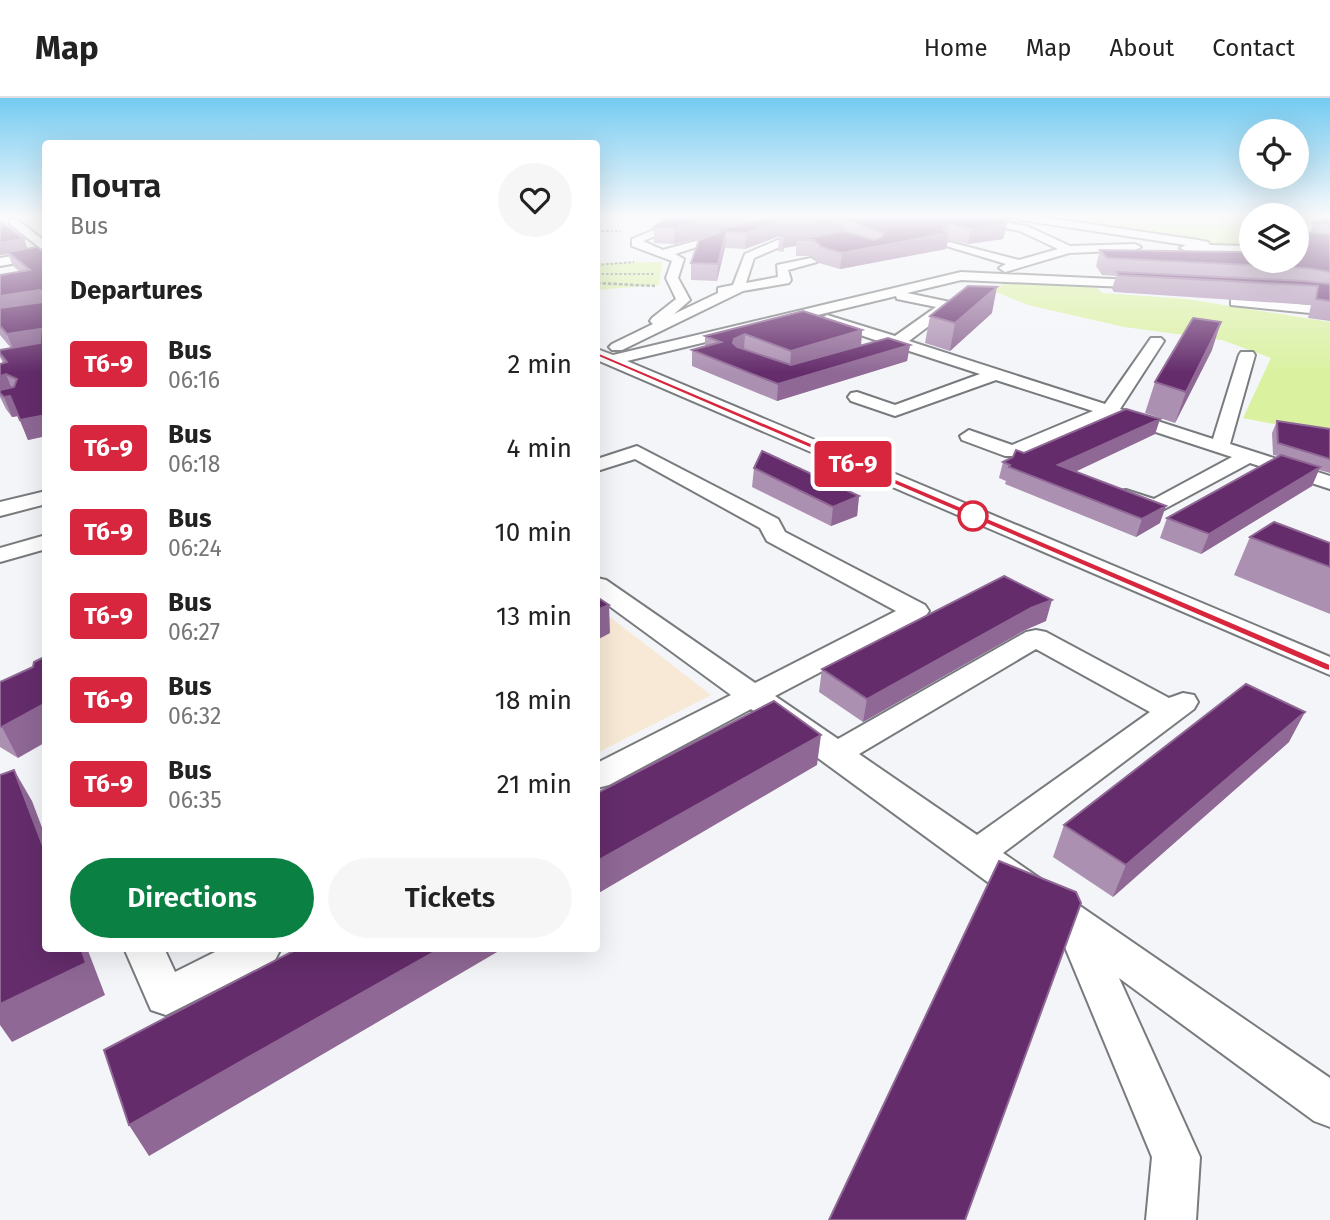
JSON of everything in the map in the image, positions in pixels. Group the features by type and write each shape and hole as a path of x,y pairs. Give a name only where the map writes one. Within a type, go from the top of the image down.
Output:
{"street":[{"path":"603,354 670,313 682,299 684,289 672,272 674,268"},
{"path":"603,354 738,289 745,268"},
{"path":"684,289 738,289 785,280 781,268"},
{"path":"603,354 1002,268"},
{"path":"975,275 1165,280"},
{"path":"931,285 980,291"},
{"path":"1238,293 1330,311"},
{"path":"890,294 964,306"},
{"path":"861,353 897,342 945,304"},
{"path":"807,312 1330,483"},
{"path":"969,436 1012,452 1109,411 1156,341"},
{"path":"8,359 42,354"},
{"path":"603,354 1330,667"},
{"path":"1220,447 1247,355"},
{"path":"8,359 27,373"},
{"path":"857,397 895,411 996,374"},
{"path":"600,464 637,452 770,524 775,536 916,611 600,775"},
{"path":"1104,487 1156,507 1249,456"},
{"path":"0,509 42,498"},
{"path":"0,555 42,543"},
{"path":"600,587 1330,1105"},
{"path":"1243,629 1330,647"},
{"path":"836,754 1036,638 1179,705 977,854"},
{"path":"1074,923 1177,1157 1171,1220"},
{"path":"146,952 166,997 253,952"}],"path":[{"path":"600,274 631,276 672,272"},
{"path":"600,283 684,289"}],"shaded area":[{"path":"600,609 711,695 600,751"}],"green space":[{"path":"600,268 661,268 659,285 600,290"},
{"path":"1009,279 1094,285 1102,293 1187,299 1330,322 1330,435 1243,418 1271,358 1222,340 1124,327 1028,305 994,291"}],"building":[{"path":"28,268 42,268 42,291 0,296 0,275 30,270"},
{"path":"1309,268 1330,268 1330,272 1309,269"},
{"path":"1117,272 1330,284 1330,301 1316,299 1318,286 1119,275"},
{"path":"968,286 997,287 955,323 930,316"},
{"path":"42,302 42,416 20,420 10,396 4,397 0,393 0,390 14,387 17,379 6,374 0,376 0,364 7,362 0,350 40,343 41,329 7,334 0,326 0,308"},
{"path":"803,311 862,330 791,351 745,334 734,339 733,343 737,347 791,365 888,338 910,345 778,384 692,350 721,342 705,336"},
{"path":"1193,318 1221,322 1186,392 1155,382"},
{"path":"1126,409 1160,419 1058,465 1166,506 1142,519 1009,467 1010,465 1003,462 1013,457 1016,450 1024,453"},
{"path":"1277,421 1330,429 1330,459 1278,443"},
{"path":"762,451 859,496 833,507 754,468"},
{"path":"1281,455 1320,467 1209,534 1167,518"},
{"path":"1274,522 1330,543 1330,567 1250,537"},
{"path":"1004,576 1052,600 1031,608 867,699 822,669"},
{"path":"600,599 609,605 600,609"},
{"path":"42,658 42,705 0,726 0,682 33,667 34,662"},
{"path":"1246,684 1305,712 1126,865 1064,825"},
{"path":"774,701 821,735 600,859 600,791"},
{"path":"14,770 42,844 42,952 82,952 86,963 0,1004 0,775"},
{"path":"999,861 1076,892 1081,903 965,1220 829,1220"},
{"path":"291,952 434,952 129,1125 104,1050"}],"bus line":[{"name":"Тб-9","path":"600,355 1330,667"}]}
